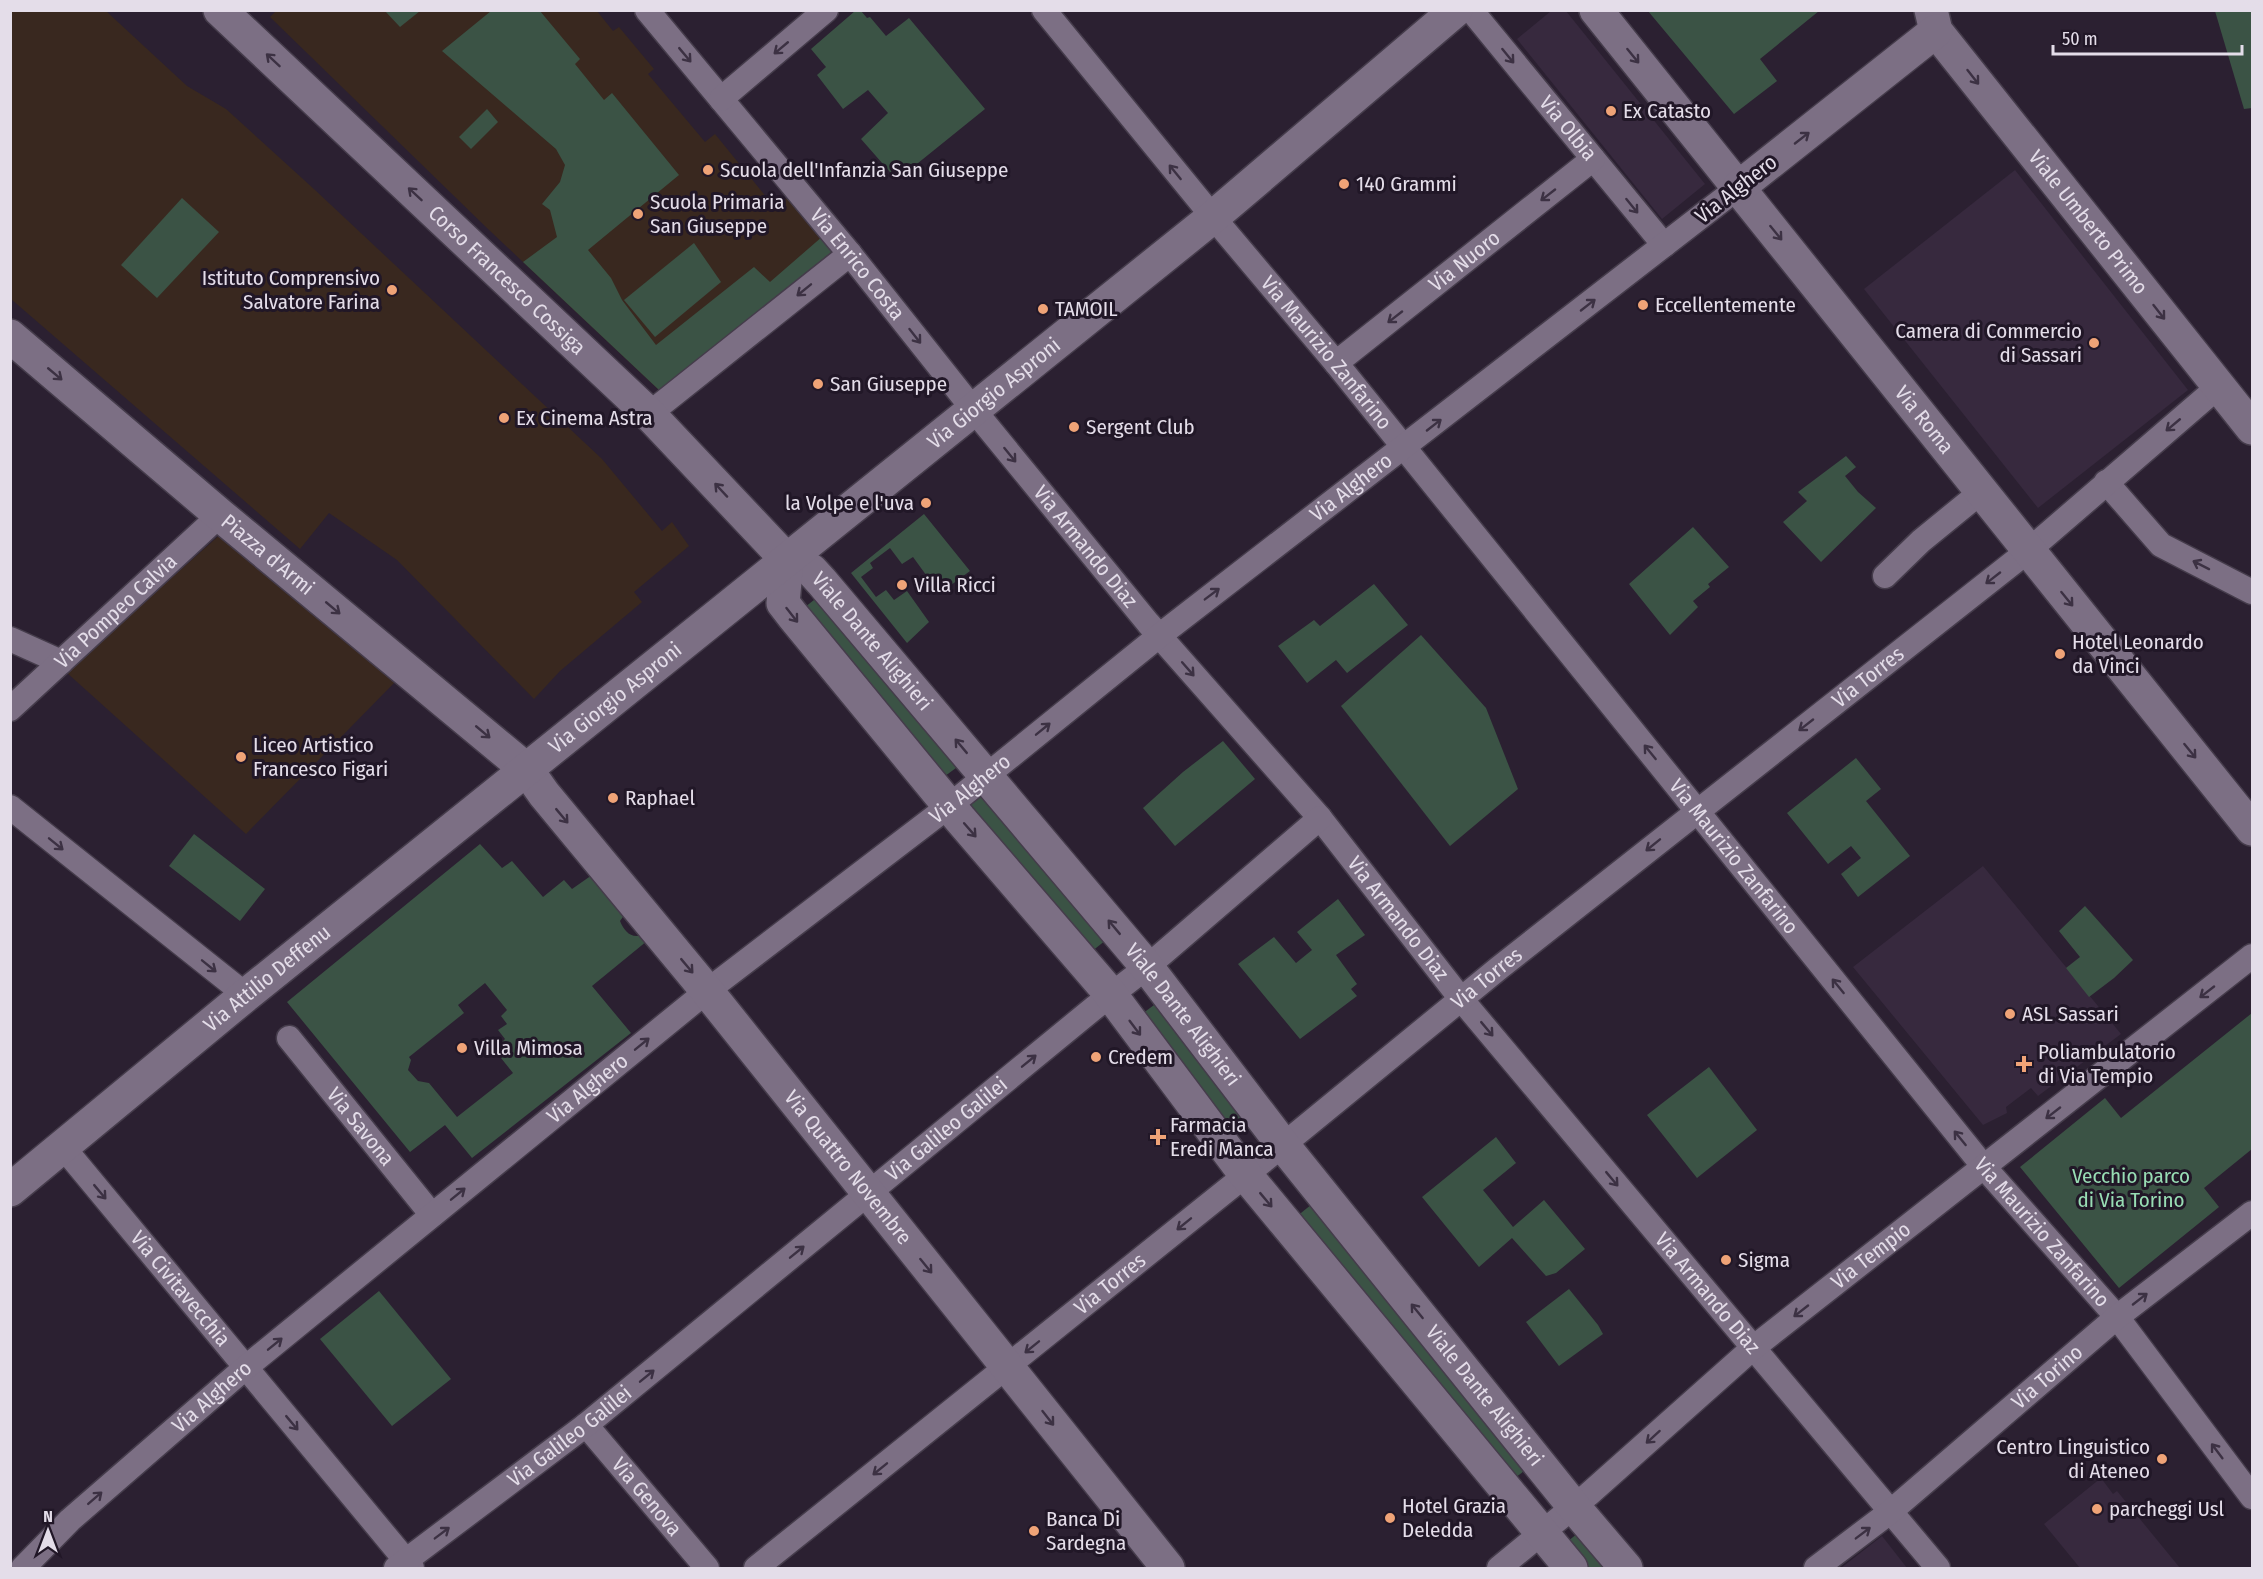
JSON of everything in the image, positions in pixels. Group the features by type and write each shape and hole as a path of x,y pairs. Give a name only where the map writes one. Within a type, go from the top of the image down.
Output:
{"main road":[{"name":"Via Giorgio Asproni","path":"526,770 1212,218 1456,10"},
{"name":"Via Roma","path":"1596,10 2253,829"},
{"name":"Corso Francesco Cossiga","path":"231,14 649,414 787,560"},
{"name":"Via Alghero","path":"1739,187 1934,21"},
{"name":"Viale Umberto Primo","path":"1934,21 2218,387 2253,428"},
{"name":"Piazza d'Armi","path":"10,336 220,515 502,747 526,770"},
{"name":"Viale Dante Alighieri","path":"1571,1569 1245,1174 1109,996 1108,991 949,806 783,603 787,560 812,570 1148,967 1283,1145 1626,1569"},
{"name":"Via Quattro Novembre","path":"526,770 707,991 1168,1569"},
{"name":"Via Attilio Deffenu","path":"10,1190 246,995 526,770"}],"street":[{"name":"Via Enrico Costa","path":"647,10 850,254 973,410"},
{"path":"721,99 826,10"},
{"name":"Via Maurizio Zanfarino","path":"1044,10 1212,218 1336,363 1984,1167 2117,1317 2253,1497"},
{"name":"Via Olbia","path":"1471,10 1664,245"},
{"name":"Via Nuoro","path":"1336,363 1593,159"},
{"name":"Via Alghero","path":"23,1569 70,1520 245,1368 707,991 949,806 1159,636 1739,187"},
{"path":"649,414 850,254"},
{"name":"Via Torres","path":"756,1569 1697,810 2028,551 2218,387"},
{"name":"Via Armando Diaz","path":"973,410 1159,636 1320,818 1461,999 1938,1569"},
{"path":"2106,482 2161,544 2253,592"},
{"path":"1885,576 1922,541 1981,492"},
{"name":"Via Pompeo Calvia","path":"10,709 220,515"},
{"path":"10,639 61,662"},
{"path":"10,807 246,995"},
{"name":"Via Galileo Galilei","path":"405,1566 586,1425 1109,996 1148,967 1320,818"},
{"name":"Via Tempio","path":"1499,1569 1574,1507 1753,1348 2253,956"},
{"name":"Via Savona","path":"289,1038 432,1215"},
{"name":"Via Civitavecchia","path":"63,1147 405,1566"},
{"name":"Via Torino","path":"1816,1569 1890,1512 2117,1317 2253,1213"},
{"name":"Via Genova","path":"586,1425 707,1569"}],"shaded area":[{"name":"Scuola Primaria San Giuseppe","path":"277,10 597,11 613,31 619,27 654,69 648,74 705,142 715,134 767,198 791,199 834,250 659,390 488,229 270,17"},
{"path":"11,11 106,11 187,86 226,109 315,190 602,459 662,531 672,522 689,546 634,592 642,602 560,671 534,699 397,560 329,513 300,549 11,299"},
{"name":"Ex Catasto","path":"1551,11 1566,11 1705,184 1662,219 1517,39"},
{"name":"Camera di Commercio di Sassari","path":"2015,170 2188,390 2038,508 1864,289"},
{"name":"Liceo Artistico Francesco Figari","path":"223,532 396,681 246,834 66,672"},
{"path":"1983,866 2121,1034 2038,1096 2031,1088 2006,1107 2007,1113 1983,1125 1853,967"},
{"name":"parcheggi Usl","path":"2101,1478 2113,1494 2117,1491 2180,1568 2080,1568 2044,1524"},
{"path":"1882,1536 1907,1568 1841,1568"}],"green space":[{"path":"385,11 420,11 400,27"},
{"path":"491,11 540,11 580,59 575,64 604,100 612,93 679,175 588,250 611,278 622,300 656,345 754,267 770,282 823,236 834,250 659,390 523,262 557,237 550,210 542,204 560,182 565,165 556,149 442,51"},
{"path":"855,11 861,11 867,18 870,17 886,36 909,18 985,109 897,180 861,139 888,113 868,90 843,109 817,75 826,67 811,49"},
{"path":"1648,11 1819,11 1760,59 1777,81 1734,114"},
{"path":"2215,11 2252,11 2252,108 2244,109"},
{"path":"487,109 498,122 471,149 459,137"},
{"path":"182,198 219,232 157,298 121,265"},
{"path":"694,243 721,282 655,337 624,300"},
{"path":"1846,456 1856,467 1845,476 1876,508 1821,562 1783,522 1807,501 1798,492"},
{"path":"924,514 970,571 943,591 933,577 929,579 913,557 902,564 890,548 870,563 873,568 861,577 876,597 886,590 894,600 907,591 929,622 907,643 851,573"},
{"path":"1693,527 1729,567 1708,584 1710,587 1693,601 1698,607 1670,635 1629,584"},
{"path":"1374,584 1408,625 1347,673 1336,660 1307,683 1278,646 1314,620 1320,626"},
{"path":"823,593 960,765 941,779 805,607"},
{"path":"1421,635 1486,708 1518,789 1450,846 1341,706"},
{"path":"1223,741 1255,779 1175,846 1143,808 1183,772"},
{"path":"1856,758 1881,789 1866,801 1910,856 1858,897 1841,874 1861,858 1851,846 1828,864 1787,813"},
{"path":"980,790 1106,940 1086,956 960,807"},
{"path":"194,834 265,889 240,921 169,866"},
{"path":"480,844 502,868 512,861 543,897 564,880 572,889 592,875 625,914 620,921 626,931 634,936 642,935 647,941 592,986 631,1033 472,1158 445,1125 410,1152 287,1002","holes":["485,983 507,1010 501,1016 507,1024 498,1030 505,1039 500,1044 508,1053 501,1058 513,1073 457,1117 429,1083 418,1081 408,1070 411,1060 409,1057 464,1013 458,1005"]},
{"path":"1338,899 1365,935 1336,955 1357,984 1351,989 1357,996 1300,1039 1238,964 1274,937 1296,963 1312,950 1297,932"},
{"path":"2085,906 2133,960 2089,997 2066,968 2080,957 2059,931"},
{"path":"1162,999 1253,1120 1229,1138 1138,1017"},
{"name":"Vecchio parco di Via Torino","path":"2252,1013 2252,1149 2204,1188 2219,1207 2119,1288 2020,1167 2105,1098 2121,1118"},
{"path":"1709,1067 1757,1130 1697,1178 1647,1115"},
{"path":"1496,1137 1516,1163 1483,1190 1513,1227 1544,1200 1585,1249 1556,1273 1546,1276 1512,1238 1479,1267 1422,1197"},
{"path":"1317,1200 1528,1468 1506,1485 1296,1217"},
{"path":"1569,1289 1603,1334 1559,1366 1526,1322"},
{"path":"379,1291 451,1379 392,1426 320,1339"},
{"path":"1583,1529 1615,1568 1581,1568 1562,1546"}],"place":[{"name":"Ex Catasto","path":"1611,111"},
{"name":"Scuola dell'Infanzia San Giuseppe","path":"708,170"},
{"name":"140 Grammi","path":"1344,184"},
{"name":"Scuola Primaria San Giuseppe","path":"638,214"},
{"name":"Istituto Comprensivo Salvatore Farina","path":"392,290"},
{"name":"Eccellentemente","path":"1643,305"},
{"name":"TAMOIL","path":"1043,309"},
{"name":"Camera di Commercio di Sassari","path":"2094,343"},
{"name":"San Giuseppe","path":"818,384"},
{"name":"Ex Cinema Astra","path":"504,418"},
{"name":"Sergent Club","path":"1074,427"},
{"name":"la Volpe e l'uva","path":"926,503"},
{"name":"Villa Ricci","path":"902,585"},
{"name":"Hotel Leonardo da Vinci","path":"2060,654"},
{"name":"Liceo Artistico Francesco Figari","path":"241,757"},
{"name":"Raphael","path":"613,798"},
{"name":"ASL Sassari","path":"2010,1014"},
{"name":"Villa Mimosa","path":"462,1048"},
{"name":"Credem","path":"1096,1057"},
{"name":"Poliambulatorio di Via Tempio","path":"2024,1064"},
{"name":"Farmacia Eredi Manca","path":"1158,1137"},
{"name":"Sigma","path":"1726,1260"},
{"name":"Centro Linguistico di Ateneo","path":"2162,1459"},
{"name":"parcheggi Usl","path":"2097,1509"},
{"name":"Hotel Grazia Deledda","path":"1390,1518"},
{"name":"Banca Di Sardegna","path":"1034,1531"}]}
